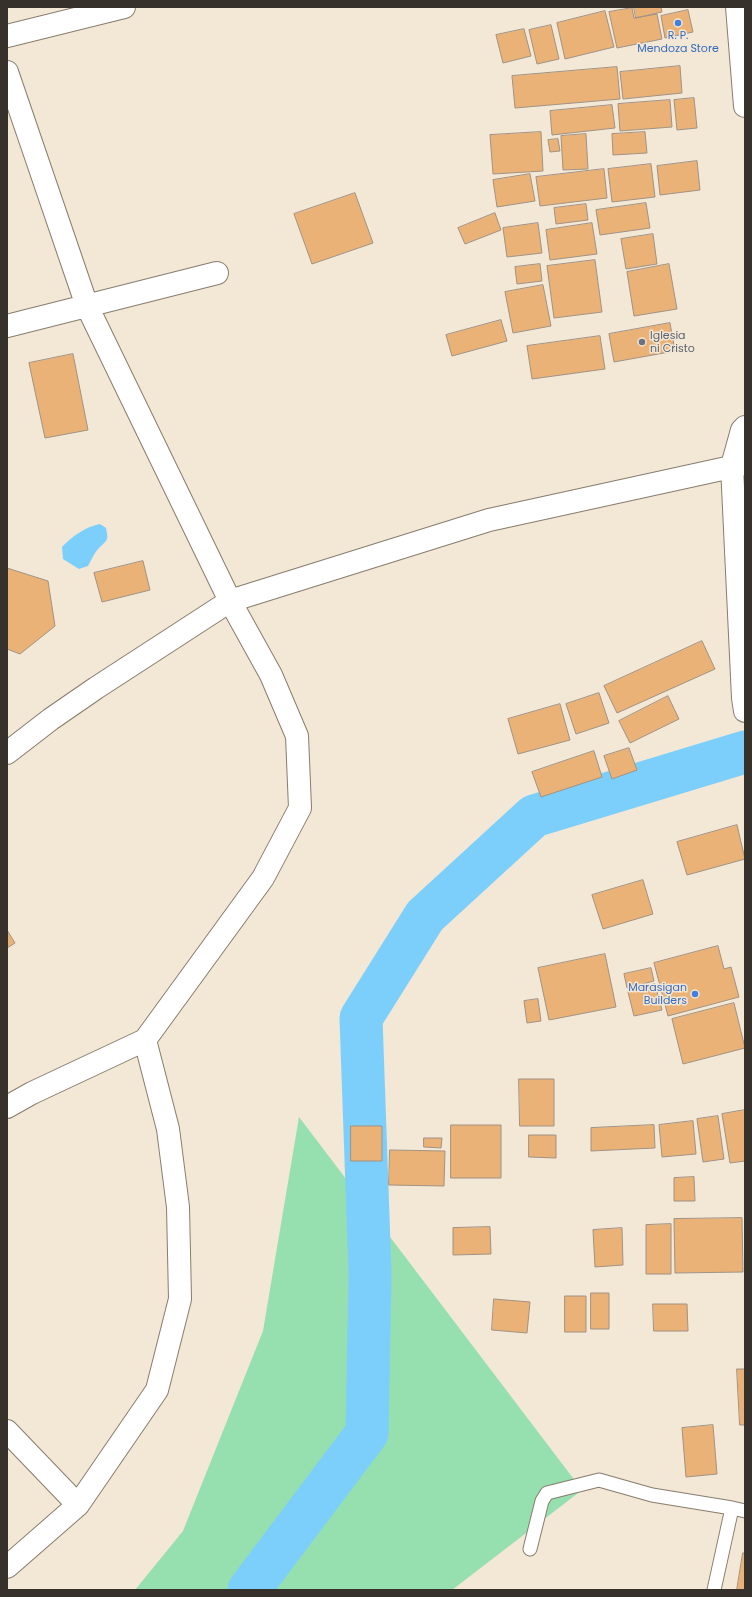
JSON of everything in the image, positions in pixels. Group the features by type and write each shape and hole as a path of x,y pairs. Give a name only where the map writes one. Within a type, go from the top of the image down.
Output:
{"main road":[{"path":"7,36 124,7"},
{"path":"736,7 745,106"},
{"path":"7,72 87,306 230,601 271,675 297,736 300,808 263,878 145,1040 32,1093 7,1107"},
{"path":"7,326 218,273"},
{"path":"744,704 738,465 742,430 745,427"},
{"path":"7,753 51,719 96,688 230,601 489,520 738,465"},
{"path":"7,1567 78,1505 157,1390 180,1299 178,1207 168,1129 145,1040"},
{"path":"7,1431 78,1505"}],"lane":[{"path":"530,1549 542,1501 547,1493 599,1480 652,1495 745,1511"},
{"path":"714,1590 732,1508"}],"green space":[{"path":"299,1117 582,1490 452,1590 135,1590 183,1531 263,1331"}],"water":[{"path":"100,524 106,528 106,542 96,552 88,566 79,569 63,559 62,547 66,543 85,530"}],"building":[{"path":"634,7 661,7 662,12 636,18"},
{"path":"632,8 634,18 657,14 662,39 617,48 609,12"},
{"path":"688,10 693,32 665,38 661,16"},
{"path":"605,11 614,47 565,59 557,23"},
{"path":"551,25 559,59 537,64 529,30"},
{"path":"524,29 531,56 503,63 496,35"},
{"path":"680,66 682,93 623,99 620,72"},
{"path":"617,67 620,99 515,108 512,76"},
{"path":"694,98 697,128 677,130 674,100"},
{"path":"670,100 672,127 620,131 618,104"},
{"path":"612,105 615,128 552,135 550,111"},
{"path":"541,132 543,171 493,174 490,135"},
{"path":"645,132 647,153 613,155 612,134"},
{"path":"586,134 588,169 563,170 561,136"},
{"path":"558,139 560,151 550,152 548,140"},
{"path":"697,161 700,190 660,195 657,166"},
{"path":"651,164 655,197 612,202 608,169"},
{"path":"604,169 607,198 540,206 536,177"},
{"path":"530,174 535,201 497,207 493,180"},
{"path":"355,193 373,243 312,264 294,214"},
{"path":"646,203 650,228 600,235 596,210"},
{"path":"586,204 588,220 556,224 554,208"},
{"path":"495,213 501,230 465,244 458,228"},
{"path":"538,223 542,253 507,257 503,228"},
{"path":"592,223 597,254 550,260 546,230"},
{"path":"653,234 657,264 626,269 621,239"},
{"path":"595,260 602,312 554,318 547,266"},
{"path":"540,264 542,281 517,284 515,267"},
{"path":"669,264 677,309 634,316 627,272"},
{"path":"543,285 551,326 513,333 505,292"},
{"path":"501,320 507,341 452,356 446,335"},
{"name":"Iglesia ni Cristo","path":"670,323 675,351 614,362 609,334"},
{"path":"600,336 605,369 532,379 527,346"},
{"path":"73,354 88,430 45,438 29,363"},
{"path":"143,561 150,590 102,602 94,573"},
{"path":"7,568 48,581 55,626 20,654 7,649"},
{"path":"702,641 715,669 617,713 604,686"},
{"path":"599,693 609,723 576,734 566,704"},
{"path":"668,696 679,719 630,743 619,721"},
{"path":"560,704 570,740 518,754 508,719"},
{"path":"629,748 637,770 612,779 604,756"},
{"path":"594,751 602,777 541,797 532,772"},
{"path":"737,825 745,859 687,875 677,842"},
{"path":"643,880 653,914 603,929 592,895"},
{"path":"7,930 15,943 7,948"},
{"path":"718,946 724,969 731,967 739,997 668,1016 654,963"},
{"path":"605,954 616,1007 549,1020 538,968"},
{"path":"651,968 654,981 627,988 624,974"},
{"path":"655,984 662,1010 634,1016 628,992"},
{"path":"538,999 541,1021 527,1023 524,1001"},
{"path":"734,1003 745,1048 683,1064 672,1019"},
{"path":"519,1079 554,1079 554,1126 520,1126"},
{"path":"745,1110 745,1161 730,1163 722,1114"},
{"path":"718,1116 724,1159 703,1162 697,1119"},
{"path":"693,1121 696,1154 662,1157 659,1125"},
{"path":"451,1125 501,1125 501,1178 451,1178"},
{"path":"654,1125 655,1148 591,1151 591,1128"},
{"path":"351,1126 382,1126 382,1161 351,1161"},
{"path":"529,1135 556,1135 556,1158 529,1157"},
{"path":"424,1138 442,1138 441,1148 424,1147"},
{"path":"390,1150 445,1151 444,1186 389,1185"},
{"path":"694,1177 695,1201 674,1201 674,1178"},
{"path":"742,1218 743,1272 675,1273 674,1219"},
{"path":"671,1224 671,1274 646,1274 646,1225"},
{"path":"490,1227 491,1254 453,1255 453,1228"},
{"path":"622,1228 623,1265 595,1267 593,1230"},
{"path":"591,1293 609,1293 609,1329 591,1329"},
{"path":"565,1296 586,1296 586,1332 565,1332"},
{"path":"494,1299 530,1302 527,1333 492,1330"},
{"path":"653,1304 687,1304 688,1331 654,1331"},
{"path":"737,1369 745,1369 745,1425 740,1425"},
{"path":"713,1425 717,1474 686,1477 682,1428"},
{"path":"743,1553 745,1553 745,1590 737,1590"}],"waterway":[{"path":"249,1590 367,1433 370,1273 361,1018 425,916 534,816 745,752"}],"place":[{"name":"R. P. Mendoza Store","path":"678,23"},
{"name":"Iglesia ni Cristo","path":"642,342"},
{"name":"Marasigan Builders","path":"695,994"}]}
